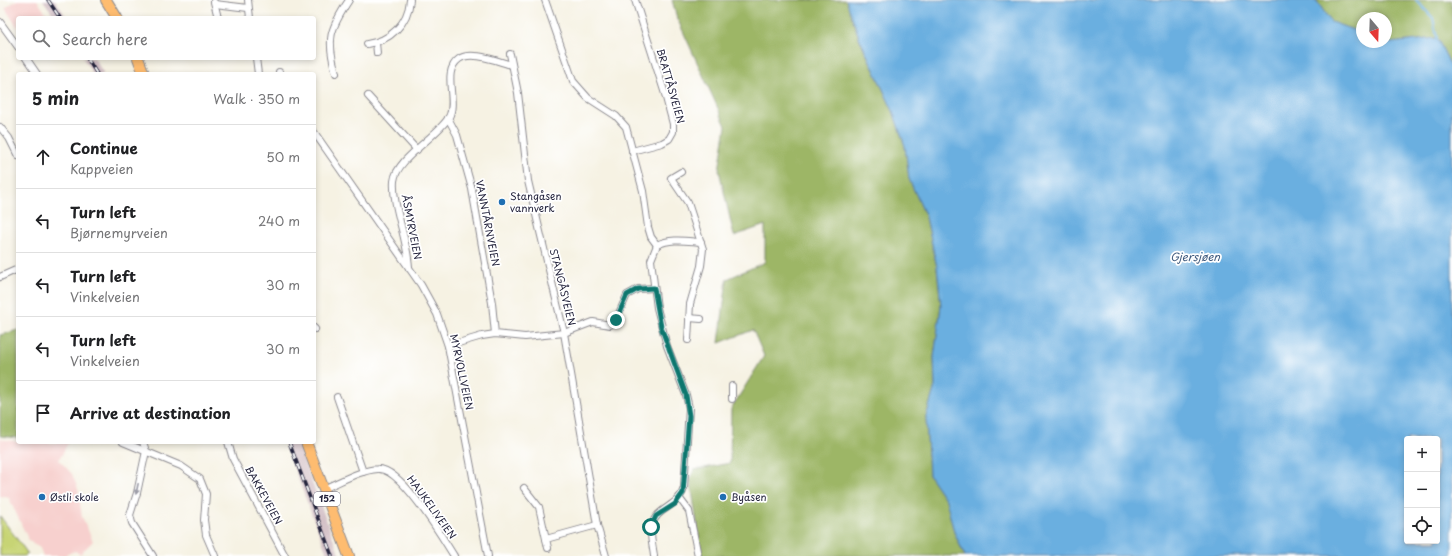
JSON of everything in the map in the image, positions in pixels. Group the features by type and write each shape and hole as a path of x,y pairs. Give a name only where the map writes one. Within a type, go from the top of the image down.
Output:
{"main road":[{"path":"110,2 116,16"},
{"path":"139,60 143,72"},
{"name":"152","path":"307,444 349,556"}],"street":[{"path":"248,0 250,16"},
{"path":"336,73 329,48 330,37 337,18 349,0"},
{"path":"367,44 376,43 389,38 396,32 403,21 410,0"},
{"path":"546,0 573,81 588,98 621,120 626,128 643,191 648,227 651,237 657,245"},
{"name":"BRATTÅSVEIEN","path":"632,152 662,143 669,139 673,132 673,124 665,94 635,0"},
{"path":"218,16 215,2 248,8"},
{"path":"0,22 16,44"},
{"path":"376,43 377,53"},
{"name":"STANGÅSVEIEN","path":"510,54 518,93 528,181 564,332 597,525 606,556"},
{"path":"448,118 451,104 452,72 457,60 465,56 483,57 512,65"},
{"path":"27,60 36,72"},
{"path":"256,60 258,72"},
{"path":"333,65 341,63"},
{"path":"368,96 417,150"},
{"name":"ÅSMYRVEIEN","path":"409,268 409,254 395,192 394,180 396,173 448,118"},
{"name":"VANNTÅRNVEIEN","path":"448,118 457,134 472,190 492,303 495,334"},
{"path":"0,127 9,138 16,152"},
{"name":"MYRVOLLVEIEN","path":"316,135 409,268 437,314 448,346 488,556"},
{"path":"680,172 671,178 688,203 703,249 703,257 692,297 688,340"},
{"path":"654,556 651,533 653,521 659,513 680,498 685,482 689,408 686,395 661,327 651,260 657,245 670,240 701,242"},
{"path":"0,277 16,270"},
{"path":"448,346 482,336 495,334 525,337 564,332 593,322 610,325 616,320 627,295 638,289 654,288"},
{"path":"689,318 701,319"},
{"path":"732,386 732,398"},
{"path":"337,397 363,472"},
{"path":"128,444 185,468 200,479 206,494 204,520 206,535 215,556"},
{"path":"144,444 146,451 137,493 130,515 140,536 153,556"},
{"name":"BAKKEVEIEN","path":"229,444 233,459 285,556"},
{"name":"HAUKELIVEIEN","path":"323,489 363,472 384,469 398,478 428,517 454,556"},
{"path":"524,488 540,507 548,548"},
{"path":"680,498 688,511 698,556"},
{"path":"546,539 597,525"}],"shaded area":[{"path":"17,0 37,0 48,16 16,16 16,25 5,8"},
{"path":"43,0 55,0 66,16 55,16"},
{"path":"84,60 95,60 103,72 92,72"},
{"name":"Østli skole","path":"0,439 16,442 16,444 67,444 59,460 72,474 78,489 82,517 93,541 80,554 75,551 62,556 43,556 39,546 34,545 28,539 9,498 0,496"},
{"path":"285,444 298,444 340,556 328,556"}],"green space":[{"path":"672,0 846,0 859,38 893,111 905,146 909,179 926,217 937,267 941,306 934,357 935,386 926,417 929,475 946,500 954,532 965,556 702,556 690,478 694,470 730,463 731,409 764,356 753,330 719,343 727,279 765,262 765,225 734,236 719,170 726,126 677,18"},
{"path":"1316,0 1452,0 1452,68 1437,38 1392,43 1392,12 1356,12 1356,31 1331,22"},
{"path":"16,331 16,438 0,436 0,335"},
{"path":"0,516 28,554 24,556 0,556"}],"water":[{"name":"Gjersjøen","path":"846,0 1316,0 1331,22 1356,31 1356,48 1392,48 1392,43 1437,38 1452,68 1452,556 965,556 954,532 946,500 929,475 926,417 935,386 934,357 941,306 937,267 926,217 909,179 905,146 893,111 859,37"}],"waterway":[{"path":"1416,0 1433,18 1437,38"}],"railway":[{"path":"48,0 59,16"},
{"path":"88,60 96,72"},
{"path":"290,444 332,556"}],"place":[{"name":"Stangåsen vannverk","path":"502,202"},
{"name":"Østli skole","path":"42,497"},
{"name":"Byåsen","path":"723,497"}],"route":[{"path":"616,320 623,301 627,295 638,289 654,288 661,327 688,400 689,416 683,493 675,504 663,510 656,516 651,527"}]}
